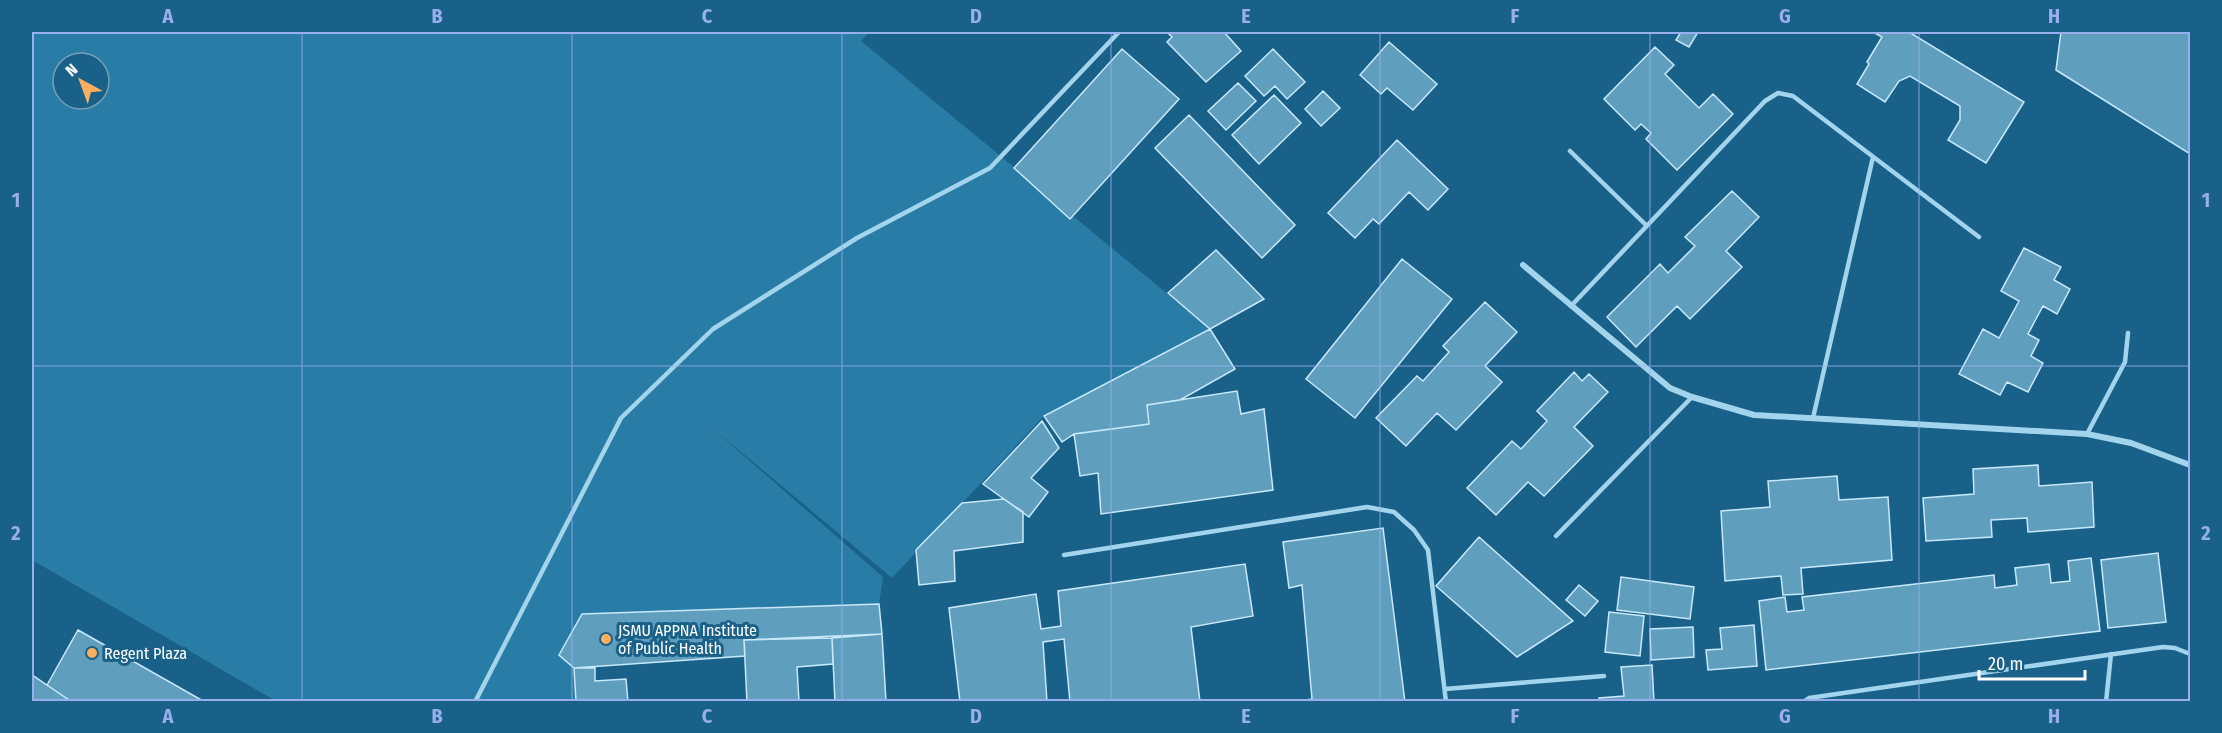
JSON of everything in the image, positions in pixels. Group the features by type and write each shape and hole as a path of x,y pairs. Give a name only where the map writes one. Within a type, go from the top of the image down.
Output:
{"street":[{"path":"1523,266 1670,388 1692,397 1754,415 2087,434 2131,443 2190,465"}],"lane":[{"path":"475,702 621,418 713,328 857,238 990,168 1119,32"},
{"path":"1571,306 1764,101 1778,93 1793,96 1979,237"},
{"path":"1570,151 1647,226"},
{"path":"1813,418 1873,157"},
{"path":"2087,434 2125,362 2128,333"},
{"path":"1556,536 1692,397"},
{"path":"1064,555 1367,507 1394,512 1414,530 1428,550 1446,702"},
{"path":"1803,702 1809,698 2163,647 2175,648 2190,654"},
{"path":"2106,702 2111,654"},
{"path":"1445,688 1604,676"}],"shaded area":[{"path":"32,32 869,32 861,41 1210,329 1044,416 892,578 711,427 883,577 879,604 582,614 559,655 574,668 576,701 276,701 32,560"}],"building":[{"path":"1167,32 1224,32 1241,51 1206,82 1167,42 1172,37"},
{"path":"1681,32 1698,32 1689,47 1676,40"},
{"path":"1873,32 1909,32 2024,102 1986,163 1948,140 1960,120 1960,106 1910,76 1899,81 1885,102 1857,84 1882,37"},
{"path":"2061,32 2182,32 2190,34 2190,154 2056,70"},
{"path":"1389,42 1437,84 1413,110 1387,88 1381,94 1360,75"},
{"path":"1655,47 1674,65 1665,74 1699,108 1713,94 1733,114 1677,170 1646,139 1651,133 1641,124 1635,130 1604,99"},
{"path":"1122,49 1179,99 1070,219 1014,168"},
{"path":"1273,49 1305,82 1287,99 1275,86 1264,96 1245,76"},
{"path":"1238,83 1256,101 1226,130 1208,111"},
{"path":"1323,91 1340,108 1321,126 1305,109"},
{"path":"1274,95 1301,123 1259,164 1232,135"},
{"path":"1189,115 1295,225 1262,258 1155,148"},
{"path":"1397,140 1448,189 1428,210 1409,192 1379,224 1373,219 1355,238 1328,213"},
{"path":"1732,191 1759,217 1726,251 1742,267 1690,319 1677,306 1636,347 1607,317 1660,264 1668,273 1695,246 1685,237"},
{"path":"2024,248 2061,267 2054,280 2070,289 2057,314 2043,306 2028,334 2039,340 2031,356 2043,363 2028,392 2007,382 2000,395 1959,374 1983,329 1999,338 2019,301 2001,291"},
{"path":"1216,250 1264,299 1210,329 1168,293"},
{"path":"1402,259 1452,299 1355,418 1306,379"},
{"path":"1485,302 1517,332 1485,366 1502,382 1456,430 1437,413 1406,446 1376,418 1417,376 1423,381 1449,352 1443,346"},
{"path":"1210,329 1235,369 1180,400 1147,405 1149,424 1074,434 1062,442 1044,416"},
{"path":"1574,372 1582,381 1589,374 1608,392 1574,427 1593,446 1544,496 1528,482 1496,515 1467,488 1512,441 1521,449 1547,421 1537,411"},
{"path":"1237,391 1241,414 1264,409 1273,490 1101,514 1098,473 1080,476 1074,434 1149,424 1147,405"},
{"path":"1042,421 1059,448 1031,478 1048,492 1029,517 983,484"},
{"path":"2038,465 2039,486 2092,482 2094,527 2028,532 2027,518 1991,520 1992,537 1926,541 1923,498 1974,494 1973,469"},
{"path":"1837,476 1839,500 1888,497 1892,560 1801,568 1803,594 1783,595 1781,576 1725,581 1721,511 1770,507 1768,481"},
{"path":"1004,499 1023,512 1023,542 954,551 955,581 919,585 916,550 962,503"},
{"path":"1383,528 1405,702 1294,702 1312,699 1302,585 1289,588 1283,542"},
{"path":"1479,537 1573,621 1517,657 1436,586"},
{"path":"2158,553 2166,622 2108,628 2101,560"},
{"path":"2091,558 2100,631 1766,670 1759,601 1785,597 1787,612 1804,610 1802,597 1994,575 1995,588 2017,585 2015,568 2049,564 2051,583 2070,581 2068,561"},
{"path":"1245,564 1253,616 1191,627 1200,702 1070,702 1064,639 1043,642 1047,702 960,702 949,608 1036,594 1041,629 1061,626 1058,591"},
{"path":"1621,577 1694,587 1690,619 1617,610"},
{"path":"1579,585 1598,601 1585,616 1566,600"},
{"path":"879,604 882,634 744,640 745,656 574,668 559,655 582,614"},
{"path":"1609,612 1644,616 1640,656 1605,652"},
{"path":"1754,625 1757,666 1708,670 1706,650 1722,649 1720,628"},
{"path":"1693,627 1694,657 1651,660 1650,629"},
{"name":"Regent Plaza","path":"78,630 205,702 32,702 32,675 47,685"},
{"path":"882,634 886,702 835,702 832,638"},
{"path":"832,638 833,664 797,667 799,702 747,702 744,640"},
{"path":"1652,665 1654,702 1599,702 1599,698 1624,696 1621,667"},
{"path":"574,668 595,668 595,681 626,679 628,702 576,702"},
{"path":"32,675 72,702 32,702"}],"place":[{"name":"JSMU APPNA Institute of Public Health","path":"606,639"},
{"name":"Regent Plaza","path":"92,653"}]}
